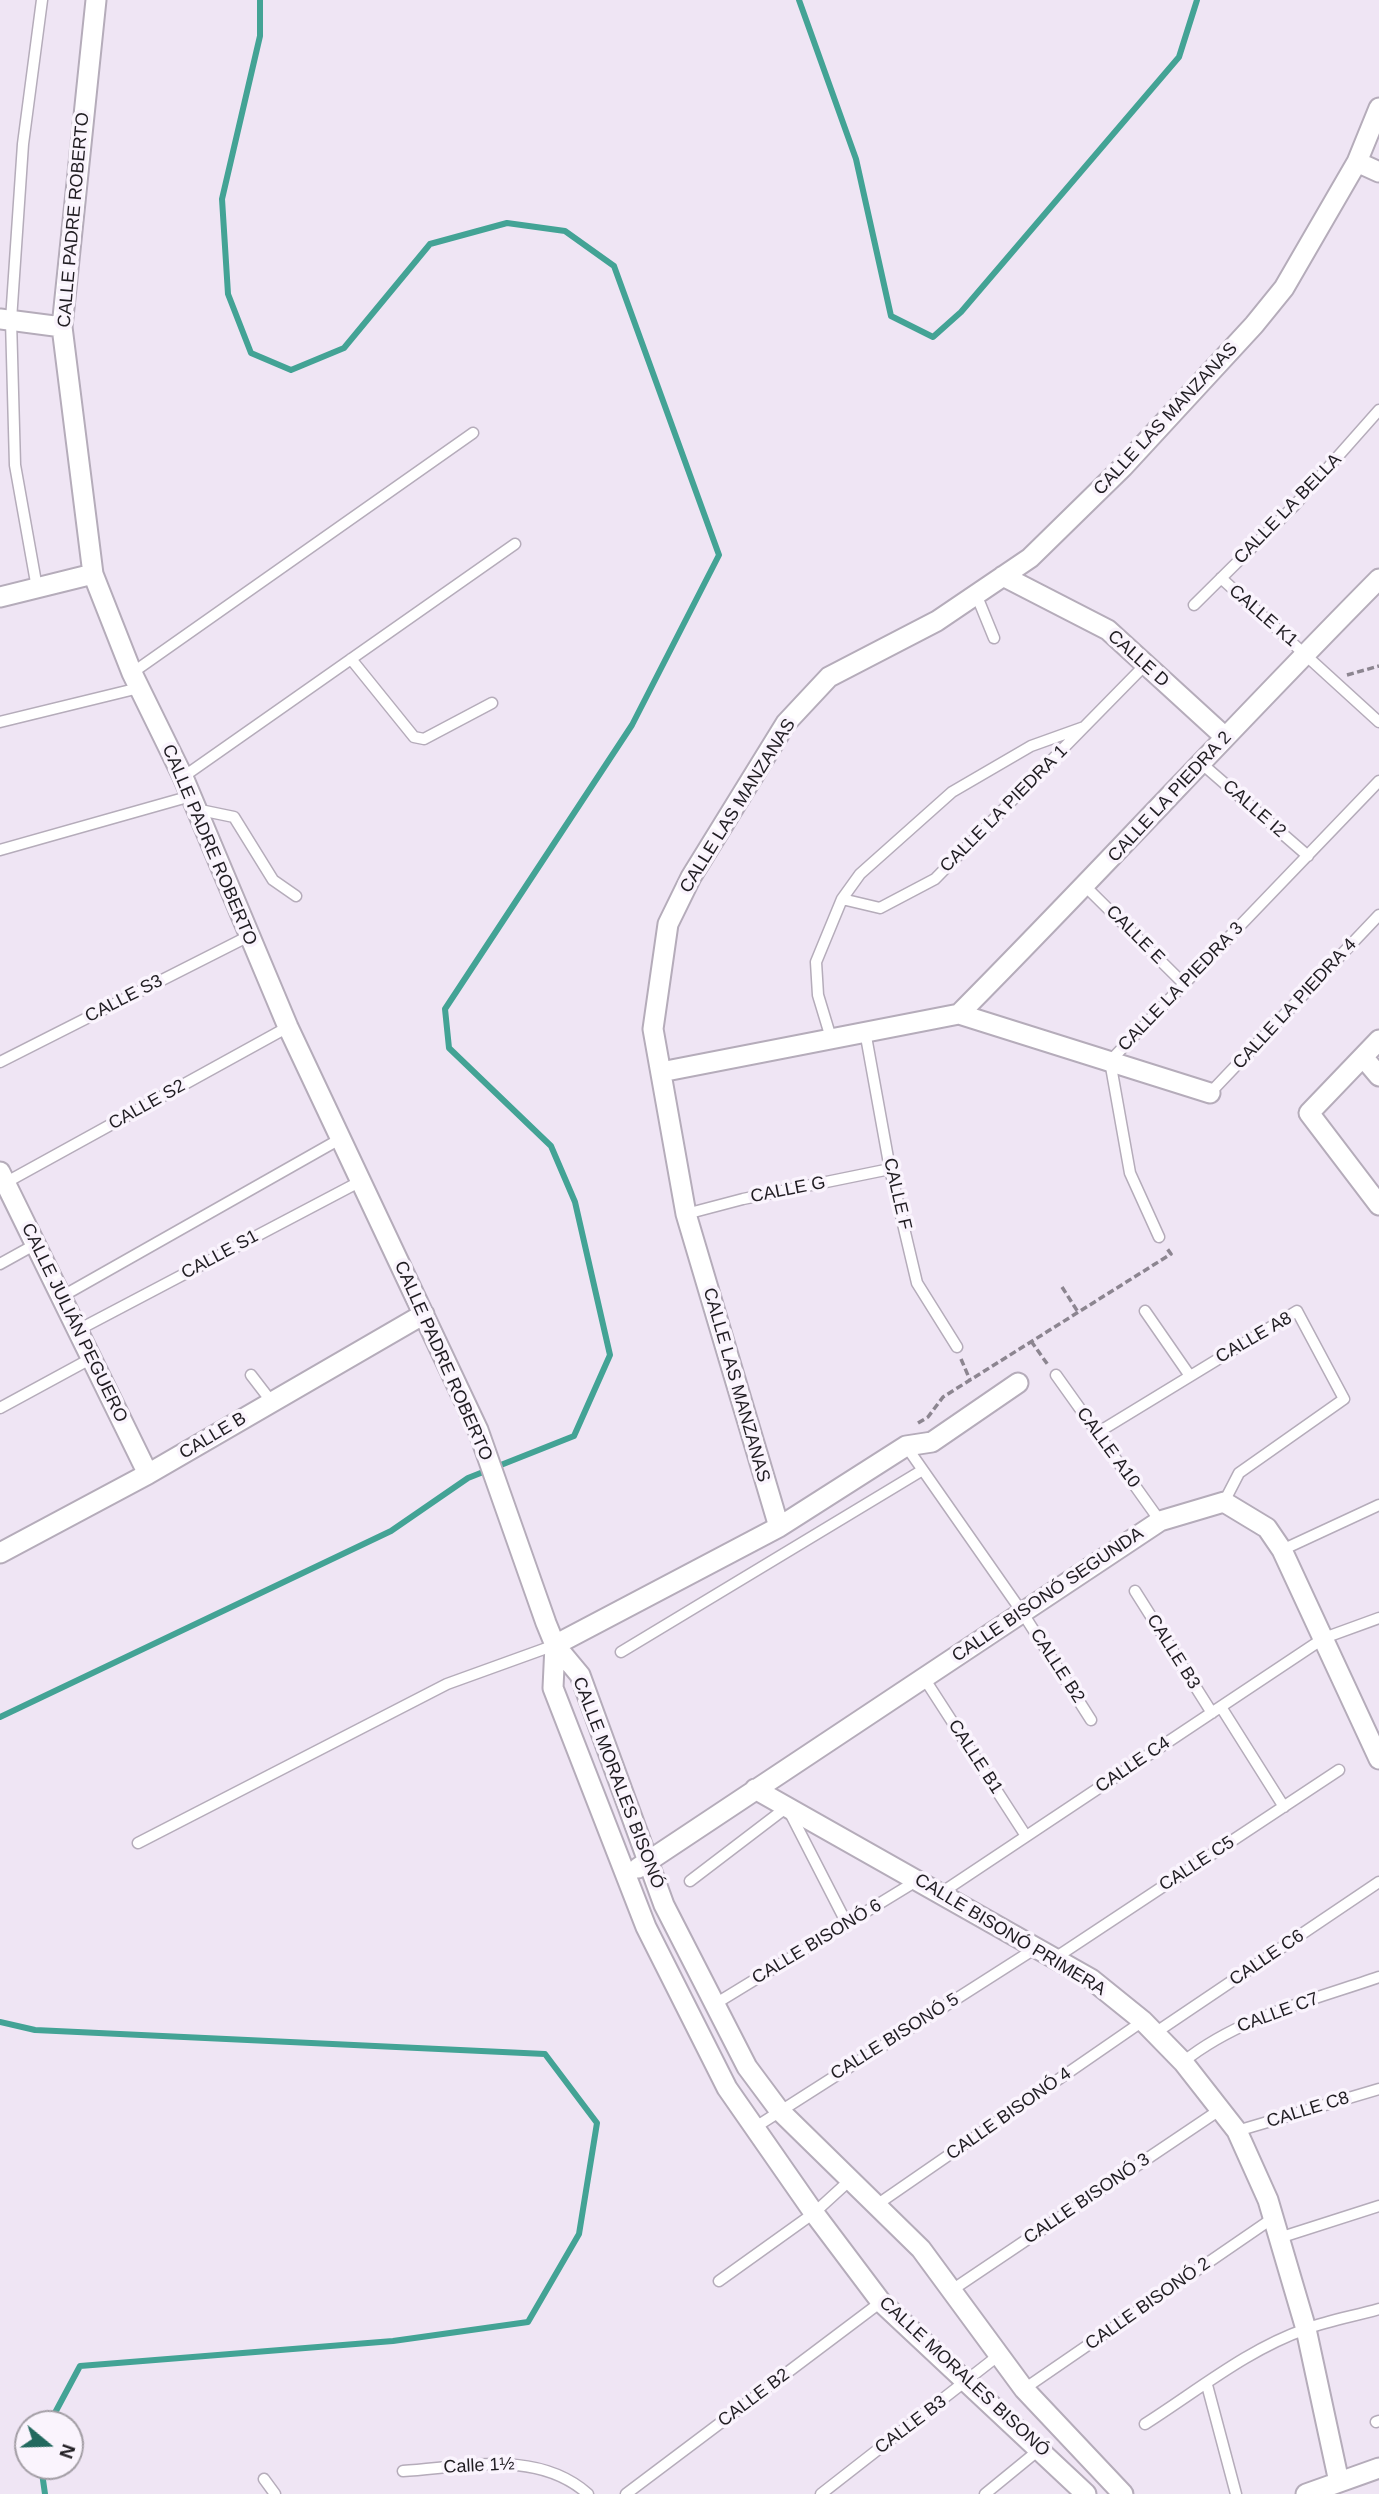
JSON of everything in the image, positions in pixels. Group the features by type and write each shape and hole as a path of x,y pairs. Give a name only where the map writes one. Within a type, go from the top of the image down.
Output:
{"street":[{"name":"CALLE PADRE ROBERTO","path":"96,0 62,327 93,574 135,680 183,777 288,1027 478,1430 555,1645"},
{"name":"CALLE LAS MANZANAS","path":"779,1527 686,1214 653,1029 668,924 691,877 786,723 829,677 937,621 1030,558 1123,467 1254,325 1284,288 1357,162 1379,108"},
{"path":"1357,162 1379,173"},
{"path":"6,319 62,327"},
{"path":"0,597 93,574"},
{"name":"CALLE D","path":"1003,576 1108,630 1226,737"},
{"name":"CALLE LA PIEDRA 2","path":"959,1014 1086,887 1201,763 1379,579"},
{"path":"661,1072 959,1014 1210,1093"},
{"path":"1379,1040 1308,1113 1379,1205"},
{"path":"1363,1056 1379,1076"},
{"name":"CALLE JULIÁN PEGUERO","path":"3,1178 148,1474"},
{"name":"CALLE B","path":"0,1553 148,1474 424,1314"},
{"path":"555,1645 779,1527 907,1438 932,1442 1018,1383"},
{"path":"1224,1502 1267,1528 1282,1550 1378,1753"},
{"name":"CALLE BISONÓ SEGUNDA","path":"626,1877 1160,1521 1224,1502"},
{"name":"CALLE MORALES BISONÓ","path":"555,1645 580,1675 646,1862 664,1905 747,2067 779,2110 921,2249 1024,2389 1122,2494"},
{"name":"CALLE MORALES BISONÓ","path":"555,1645 552,1688 646,1927 720,2076 814,2213 881,2302 1086,2494"},
{"name":"CALLE BISONÓ PRIMERA","path":"755,1789 1091,1979 1149,2027 1184,2062 1237,2131 1273,2218 1306,2329 1339,2482"},
{"path":"1306,2494 1379,2468"}],"lane":[{"path":"37,588 15,465 6,319 23,144 43,0"},
{"name":"CALLE LA BELLA","path":"1194,605 1294,506 1379,410"},
{"path":"0,722 135,680 473,433"},
{"path":"183,777 515,544"},
{"name":"CALLE K1","path":"1221,578 1379,722"},
{"path":"976,594 994,638"},
{"path":"351,659 414,737 424,739 492,703"},
{"name":"CALLE LA PIEDRA 1","path":"842,900 880,908 935,879 1145,665"},
{"name":"CALLE LA PIEDRA 1","path":"831,1038 818,995 816,962 842,900 860,874 952,792 1031,746 1084,727"},
{"name":"CALLE I2","path":"1201,763 1308,856"},
{"name":"CALLE LA PIEDRA 3","path":"1159,1237 1130,1173 1111,1061 1379,781"},
{"path":"0,850 195,805 205,811 234,817 272,880 296,895"},
{"name":"CALLE E","path":"1086,887 1185,984"},
{"name":"CALLE LA PIEDRA 4","path":"1210,1093 1379,915"},
{"name":"CALLE S3","path":"0,1062 248,936"},
{"name":"CALLE S2","path":"3,1178 288,1027"},
{"name":"CALLE F","path":"865,1031 891,1169 917,1283 957,1347"},
{"path":"61,1297 340,1139"},
{"name":"CALLE G","path":"686,1214 743,1199 891,1169"},
{"name":"CALLE S1","path":"79,1330 361,1181"},
{"path":"0,1264 36,1244"},
{"path":"1145,1311 1190,1376"},
{"name":"CALLE A8","path":"1097,1433 1297,1311 1345,1399 1239,1473 1224,1502"},
{"path":"0,1408 92,1358"},
{"path":"251,1375 271,1401"},
{"name":"CALLE A10","path":"1056,1375 1160,1521"},
{"name":"CALLE B2","path":"907,1438 921,1471 1022,1612 1091,1720"},
{"path":"621,1651 921,1471"},
{"path":"1282,1550 1379,1505"},
{"name":"CALLE B3","path":"1135,1591 1284,1807"},
{"name":"CALLE C4","path":"941,1892 1324,1638 1379,1618"},
{"path":"138,1843 447,1684 555,1645"},
{"name":"CALLE B1","path":"923,1678 1026,1836"},
{"name":"CALLE C5","path":"1054,1958 1339,1770"},
{"path":"690,1881 787,1807 847,1924"},
{"name":"CALLE BISONÓ 6","path":"715,2004 919,1880"},
{"name":"CALLE C6","path":"1149,2027 1379,1882"},
{"name":"CALLE BISONÓ 5","path":"754,2128 1037,1948"},
{"name":"CALLE C7","path":"1184,2062 1208,2042 1233,2028 1379,1977"},
{"name":"CALLE BISONÓ 4","path":"875,2206 1149,2027"},
{"name":"CALLE C8","path":"1237,2131 1379,2089"},
{"name":"CALLE BISONÓ 3","path":"952,2290 1222,2109"},
{"path":"719,2281 814,2213 849,2181"},
{"path":"1279,2238 1379,2206"},
{"name":"CALLE BISONÓ 2","path":"1024,2389 1273,2218"},
{"name":"CALLE B2","path":"626,2494 881,2302"},
{"path":"1145,2424 1241,2361 1306,2329 1379,2309"},
{"name":"CALLE B3","path":"821,2494 999,2355"},
{"path":"1207,2385 1236,2494"},
{"path":"985,2494 1040,2449"},
{"name":"Calle 1½","path":"403,2471 519,2463 556,2474 588,2494"},
{"path":"264,2479 275,2494"}],"path":[{"path":"1333,679 1379,666"},
{"path":"907,1438 928,1417 943,1396 1171,1254 1159,1237"},
{"path":"1062,1287 1078,1312"},
{"path":"1031,1341 1056,1375"},
{"path":"957,1347 970,1380"}],"waterway":[{"path":"0,1717 391,1531 468,1478 574,1436 610,1355 575,1202 551,1146 449,1048 445,1009 632,725 719,555 614,266 565,231 507,223 430,244 344,348 291,370 251,353 228,294 222,199 260,36 260,0"},
{"path":"799,0 856,159 891,316 933,337 961,312 1179,57 1197,0"},
{"path":"0,2022 35,2030 545,2054 597,2123 579,2234 528,2322 393,2341 80,2366 56,2410"},
{"path":"43,2480 45,2494"}]}
